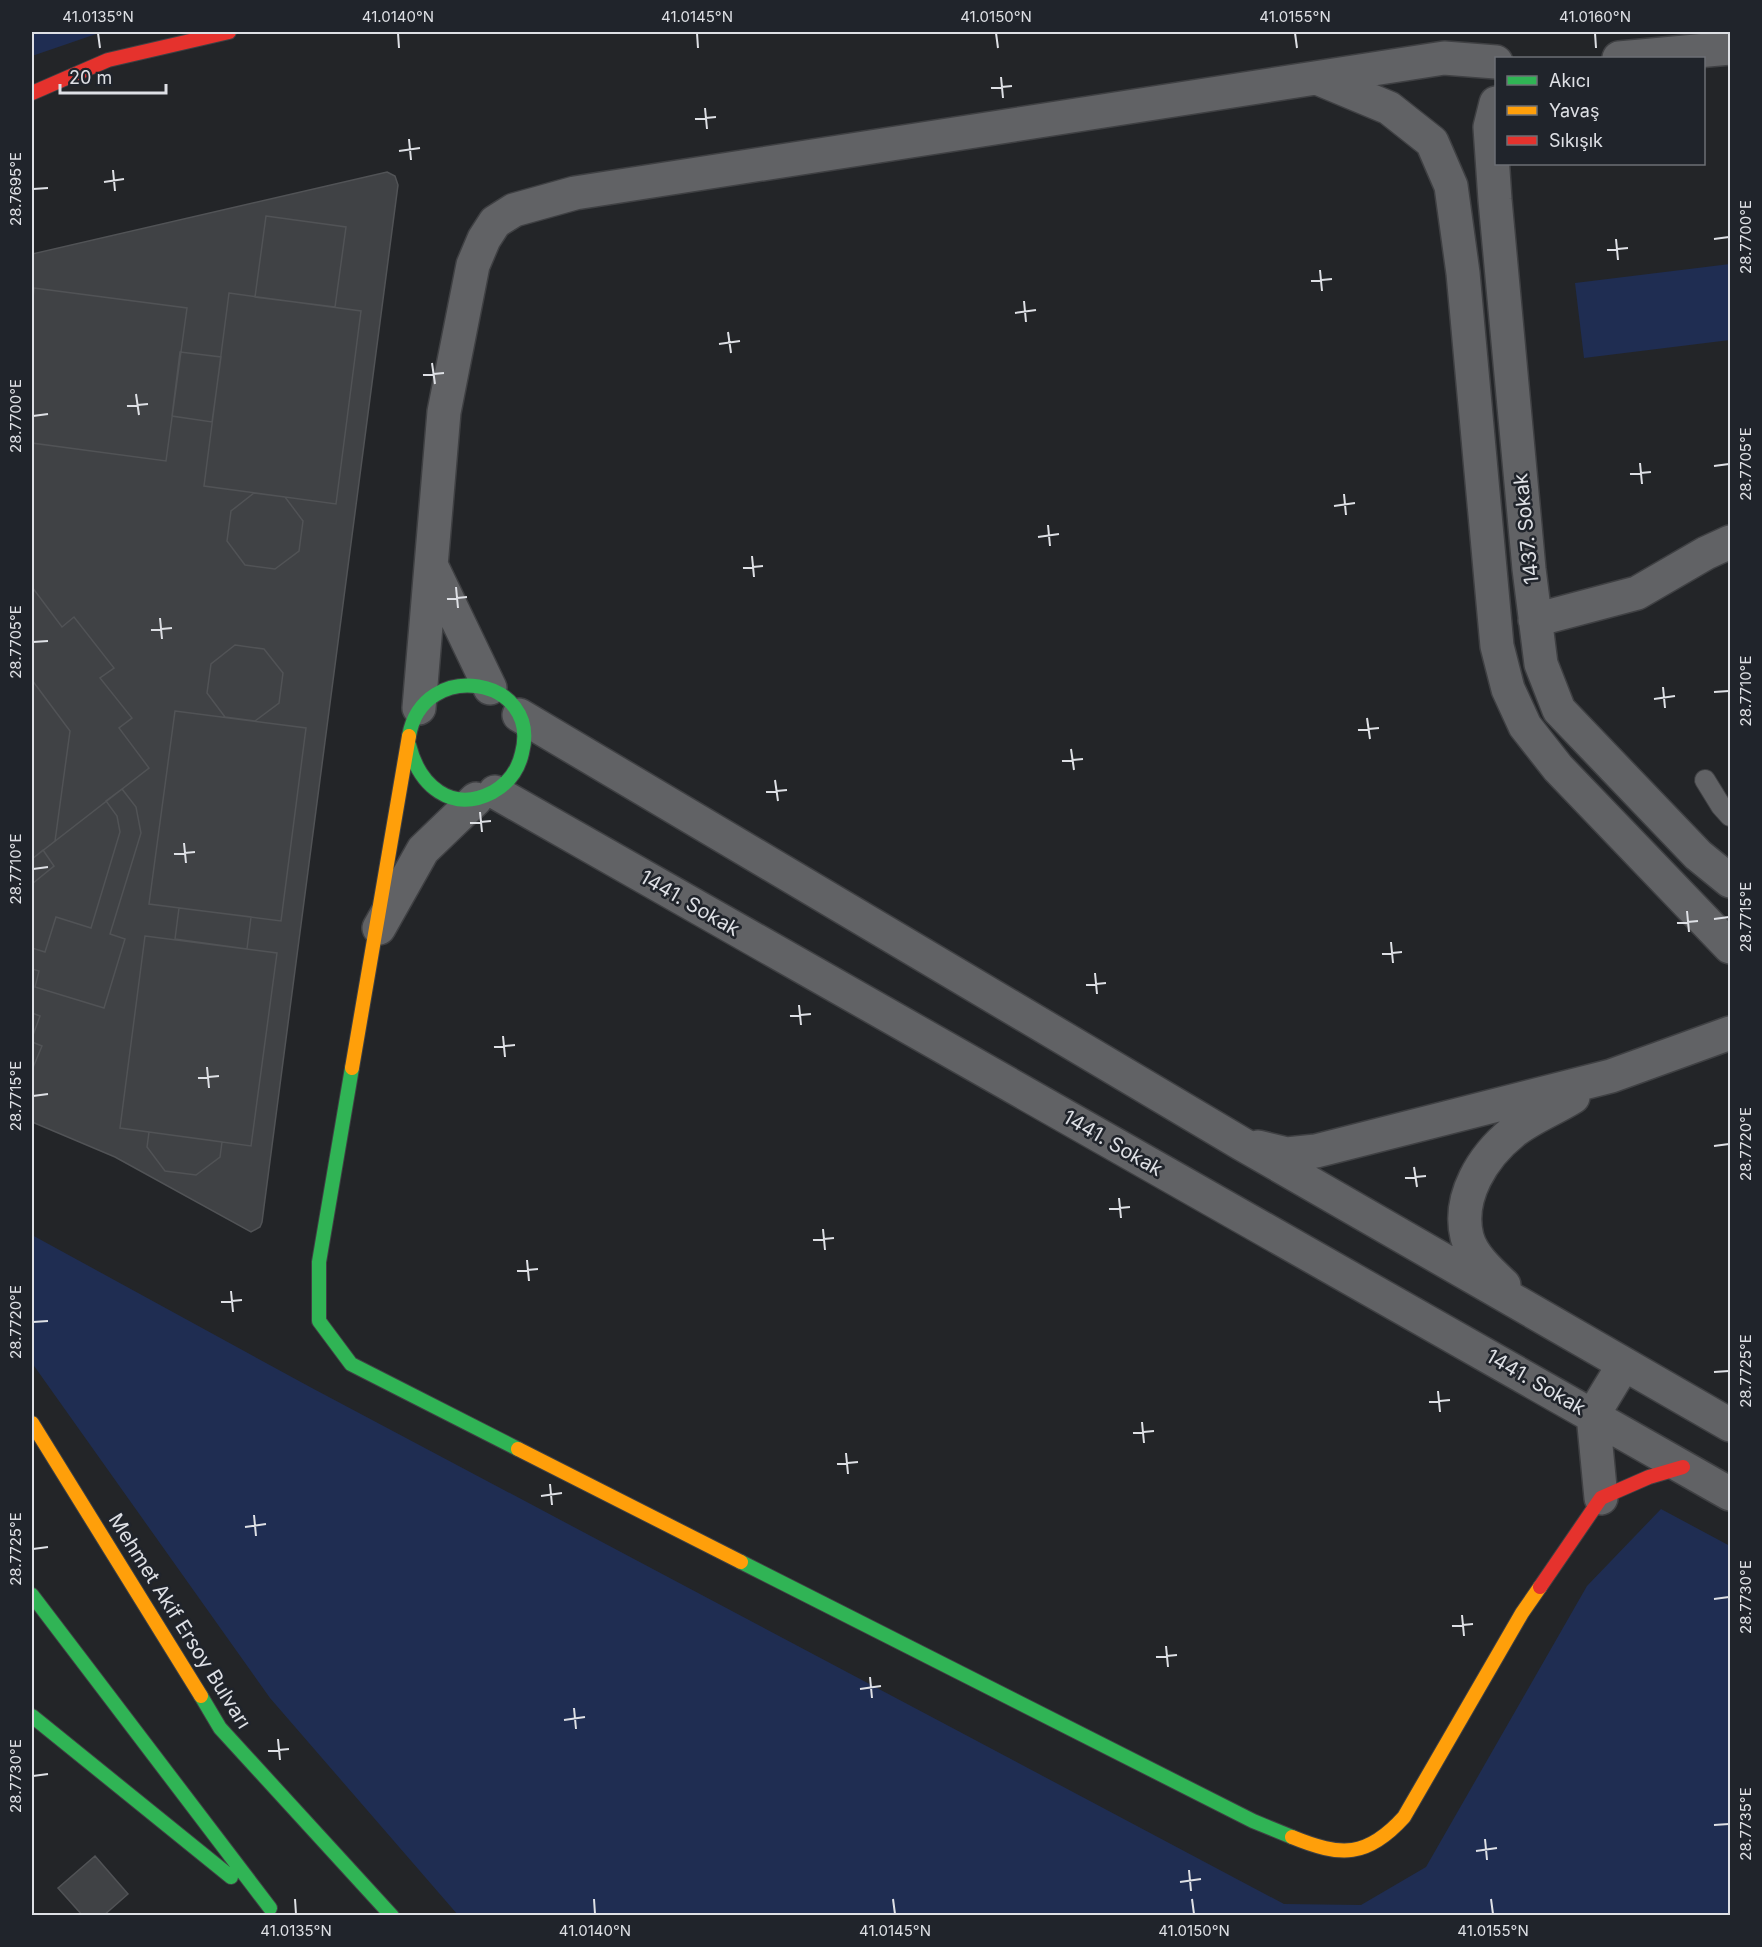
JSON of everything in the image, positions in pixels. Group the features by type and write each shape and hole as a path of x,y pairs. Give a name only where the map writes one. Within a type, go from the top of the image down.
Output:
{"street":[{"path":"32,93 108,60 229,32"},
{"path":"1630,57 1731,48"},
{"path":"1495,62 1444,58 575,193 514,210 495,222 484,239 473,265 444,412 419,708 411,726 319,1262 320,1321 351,1364 1253,1821 1324,1848 1348,1853 1372,1848 1392,1833 1522,1613 1601,1498 1649,1476 1683,1467"},
{"path":"1317,78 1389,108 1432,142 1451,186 1463,273 1497,646 1508,689 1525,726 1558,768 1731,947"},
{"name":"1437. Sokak","path":"1495,110 1490,127 1495,200 1541,664 1558,710 1698,855 1731,881"},
{"path":"1535,620 1637,593 1706,553 1731,542"},
{"path":"432,566 490,688"},
{"path":"376,935 423,850 486,796 509,781 519,767 525,750 524,732 519,715 507,699 490,688 471,683 451,684 433,693 419,708"},
{"path":"519,715 1242,1143 1731,1425"},
{"path":"408,745 413,764 424,780 439,792 457,799 486,796"},
{"name":"1441. Sokak","path":"486,796 1731,1494"},
{"path":"1242,1143 1287,1154 1317,1151 1611,1076 1731,1033"},
{"path":"1525,1306 1484,1266 1467,1238 1466,1209 1478,1168 1513,1132 1611,1076"},
{"path":"1601,1498 1593,1415 1624,1364"},
{"path":"32,1423 46,1443"},
{"path":"32,1428 46,1443"},
{"name":"Mehmet Akif Ersoy Bulvarı","path":"46,1443 220,1728 392,1916"},
{"path":"32,1595 275,1912"},
{"path":"32,1716 275,1912"}],"lane":[{"path":"1705,780 1721,806 1731,816"}],"shaded area":[{"path":"32,32 102,32 32,56"},
{"path":"1730,264 1730,340 1584,358 1575,283"},
{"path":"32,1235 310,1387 1284,1904 1361,1905 1426,1867 1587,1586 1661,1509 1730,1546 1730,1915 458,1915 270,1698 32,1363"}],"building":[{"path":"387,172 395,176 398,185 262,1222 260,1227 251,1232 115,1157 32,1122 32,254"},
{"path":"266,216 346,227 335,307 255,297"},
{"path":"34,288 187,308 166,461 32,443"},
{"path":"229,293 361,311 336,504 204,486"},
{"path":"180,352 221,357 212,422 172,416"},
{"path":"254,493 285,497 303,521 299,551 275,569 245,565 227,541 231,511"},
{"path":"32,587 62,627 74,617 114,668 100,678 132,718 119,728 149,768 32,859"},
{"path":"235,645 264,649 283,673 279,703 255,721 225,717 207,693 211,664"},
{"path":"32,680 70,731 55,841 32,859"},
{"path":"175,711 306,728 281,921 149,904"},
{"path":"122,789 136,807 141,833 110,934 125,939 104,1008 35,987 39,971 32,969 32,948 45,952 56,917 91,928 120,832 117,816 106,801"},
{"path":"43,850 54,866 32,884 32,859"},
{"path":"179,908 251,917 247,949 175,939"},
{"path":"145,936 277,953 251,1146 120,1128"},
{"path":"32,1013 40,1016 32,1038"},
{"path":"32,1042 42,1046 32,1070"},
{"path":"149,1132 222,1142 220,1157 196,1175 165,1171 147,1147"},
{"path":"95,1856 128,1894 103,1916 83,1916 58,1888"}],"traffic: fast":[{"path":"409,736 419,711 435,695 456,687 478,686 499,693 515,707 523,727 522,753 515,771 499,788 478,798 464,800 439,792 420,772 409,745"},
{"path":"352,1068 319,1262 319,1321 351,1364 518,1449"},
{"path":"741,1562 1253,1821 1292,1837"},
{"path":"32,1595 270,1908"},
{"path":"201,1696 220,1728 392,1916"},
{"path":"32,1716 231,1877"}],"traffic: slow":[{"path":"352,1068 409,736"},
{"path":"32,1423 201,1696"},
{"path":"518,1449 741,1562"},
{"path":"1292,1837 1325,1848 1352,1850 1365,1847 1378,1840 1404,1817 1522,1613 1540,1587"}],"traffic: jam":[{"path":"32,93 108,60 229,32"},
{"path":"1540,1587 1601,1498 1649,1477 1683,1467"}]}
